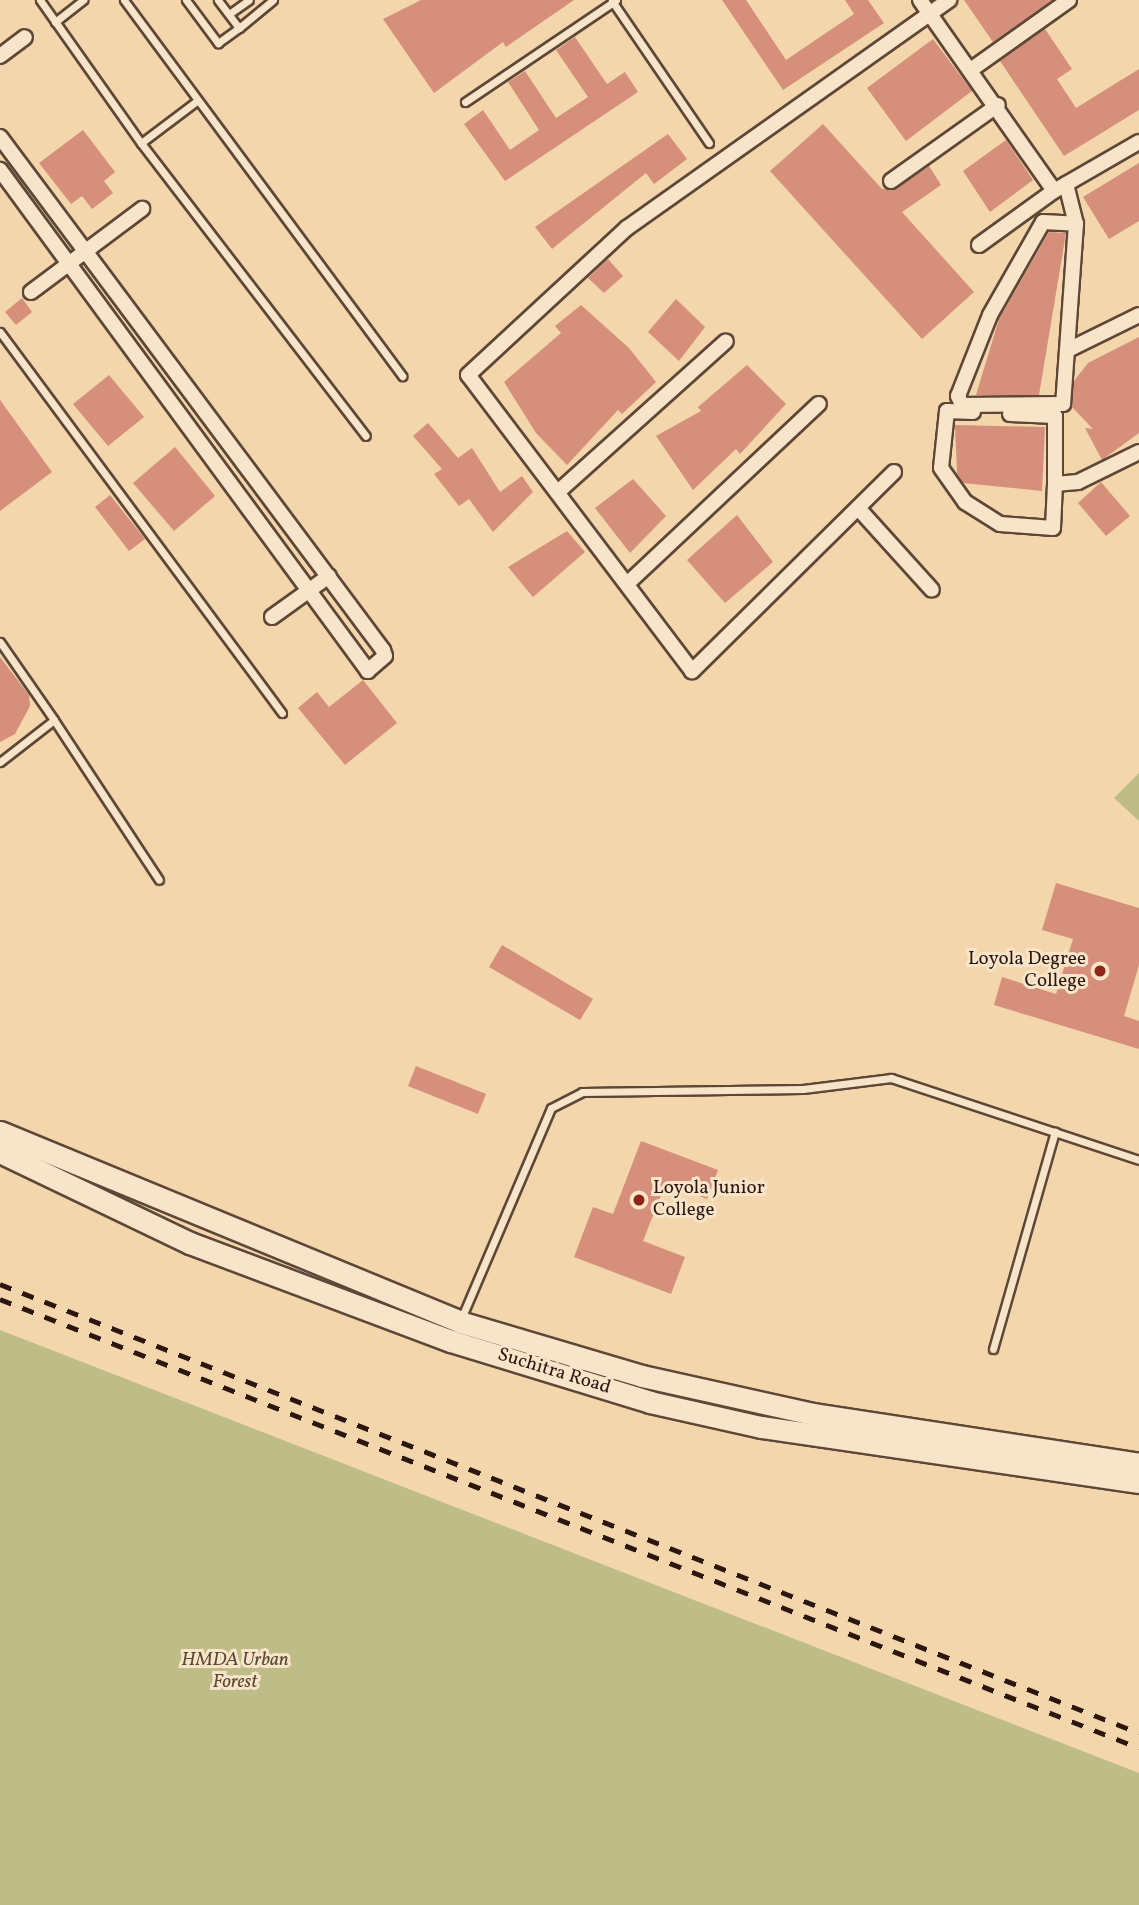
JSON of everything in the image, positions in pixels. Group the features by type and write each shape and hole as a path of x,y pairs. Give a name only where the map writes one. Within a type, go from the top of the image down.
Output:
{"main road":[{"name":"Suchitra Road","path":"0,1132 460,1322 706,1393 1139,1464"},
{"name":"Suchitra Road","path":"0,1152 190,1243 451,1341 650,1402 761,1427 1139,1482"},
{"path":"74,1188 83,1168"}],"street":[{"path":"920,0 932,12 1060,188 1076,224 1070,349 1063,404 958,401 990,315 1042,222 1076,224"},
{"path":"894,472 692,671 559,491 470,380 470,368 627,228 949,0"},
{"path":"972,69 1069,0"},
{"path":"0,56 25,37"},
{"path":"891,181 998,105"},
{"path":"0,137 385,653 368,671 71,263 0,170"},
{"path":"979,245 1060,188 1139,142"},
{"path":"31,292 142,209"},
{"path":"1070,349 1139,315"},
{"path":"559,491 726,341"},
{"path":"628,584 819,404"},
{"path":"947,411 1055,416 1055,484 1053,528 1000,524 965,502 941,468 947,411"},
{"path":"1055,484 1078,482 1139,452"},
{"path":"248,508 267,495"},
{"path":"858,508 932,590"},
{"path":"272,617 330,576"}],"lane":[{"path":"40,0 141,143 366,436"},
{"path":"55,22 83,0"},
{"path":"124,0 402,376"},
{"path":"186,0 218,43 273,0"},
{"path":"218,0 239,28"},
{"path":"229,15 249,0"},
{"path":"465,102 613,1 709,143"},
{"path":"141,143 198,100"},
{"path":"0,332 282,713"},
{"path":"0,642 159,880"},
{"path":"0,762 54,720"},
{"path":"460,1322 551,1108 582,1091 803,1089 891,1078 1139,1160"},
{"path":"993,1349 1055,1132"}],"green space":[{"path":"1139,773 1139,821 1114,798"},
{"name":"HMDA Urban Forest","path":"0,1330 1139,1773 1139,1905 0,1905"}],"building":[{"path":"421,0 574,0 506,47 503,42 434,93 383,19"},
{"path":"722,0 746,0 786,60 854,14 845,0 868,0 884,23 783,90"},
{"path":"964,0 1052,0 993,42"},
{"path":"1045,29 1072,69 1057,79 1076,108 1139,69 1139,110 1064,156 1000,61"},
{"path":"575,37 607,84 625,72 638,92 505,181 464,124 483,110 510,150 539,130 508,82 525,71 556,118 588,97 556,50"},
{"path":"933,39 972,91 906,141 867,88"},
{"path":"823,124 882,189 896,189 929,166 941,185 902,212 974,292 922,339 770,171"},
{"path":"83,130 115,172 104,181 113,193 92,209 82,196 71,204 39,163"},
{"path":"668,134 687,159 654,184 646,173 552,249 535,227"},
{"path":"1006,140 1033,180 990,212 963,171"},
{"path":"1139,163 1139,221 1109,239 1083,197"},
{"path":"1049,232 1066,233 1039,395 976,395 999,319"},
{"path":"608,259 623,276 604,293 588,278"},
{"path":"22,298 32,312 16,325 5,312"},
{"path":"676,299 705,327 679,361 648,332"},
{"path":"581,305 629,348 656,382 622,414 618,410 567,465 536,433 504,382 561,333 555,326"},
{"path":"1139,337 1139,433 1102,460 1085,428 1093,429 1072,407 1074,381 1088,363"},
{"path":"747,365 786,404 740,454 736,449 693,490 656,436 701,411 698,407"},
{"path":"109,375 144,417 108,446 73,404"},
{"path":"0,400 52,472 0,511"},
{"path":"428,423 458,458 472,448 500,492 522,476 533,492 493,532 469,499 459,506 434,474 442,469 413,436"},
{"path":"955,425 1045,427 1042,491 963,483 957,473"},
{"path":"175,447 215,496 174,531 133,483"},
{"path":"633,479 666,516 630,553 595,508"},
{"path":"1101,482 1130,516 1106,536 1078,503"},
{"path":"110,495 145,539 129,551 95,507"},
{"path":"737,515 773,562 725,603 687,560"},
{"path":"567,531 585,552 533,597 508,567"},
{"path":"0,657 29,695 30,706 15,734 0,742"},
{"path":"363,680 397,723 345,765 298,708 317,692 329,707"},
{"name":"Loyola Degree College","path":"1056,883 1139,908 1139,965 1124,1016 1139,1021 1139,1049 994,1005 1002,977 1056,994 1073,939 1042,930"},
{"path":"502,945 593,999 580,1020 489,967"},
{"path":"416,1066 486,1094 478,1114 408,1086"},
{"path":"641,1141 718,1170 707,1199 679,1188 677,1195 663,1190 643,1241 685,1257 671,1294 574,1257 593,1207 613,1214"}],"railway":[{"path":"0,1284 1139,1733"},
{"path":"0,1299 1139,1748"}],"place":[{"name":"Loyola Degree College","path":"1100,971"},
{"name":"Loyola Junior College","path":"639,1200"}]}
